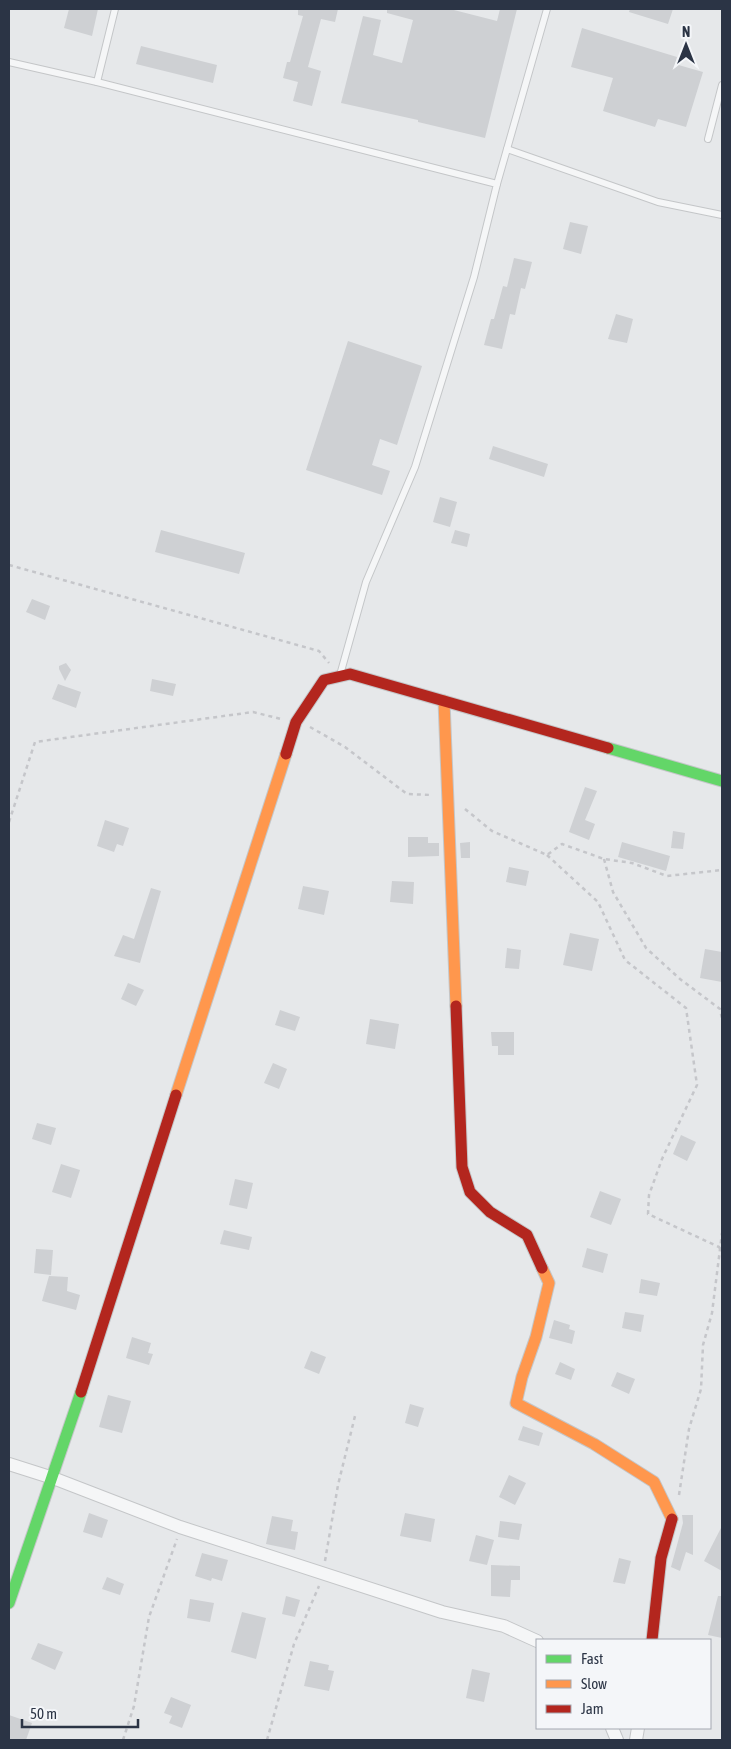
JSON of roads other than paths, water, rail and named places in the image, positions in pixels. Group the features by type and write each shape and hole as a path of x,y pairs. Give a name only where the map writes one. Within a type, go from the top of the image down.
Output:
{"street":[{"path":"9,1603 53,1478 296,722 324,680 350,674 722,781"},
{"path":"444,701 462,1167 470,1192 490,1212 527,1235 549,1283 536,1337 522,1377 516,1403 594,1444 654,1482 673,1520 661,1558 652,1639"},
{"path":"9,1464 53,1478 180,1528 442,1612 504,1626 536,1641"}],"lane":[{"path":"97,82 115,9"},
{"path":"339,676 366,582 415,467 474,277 497,184 547,9"},
{"path":"9,62 97,82 497,184"},
{"path":"708,138 722,85"},
{"path":"507,148 658,202 722,215"}]}
